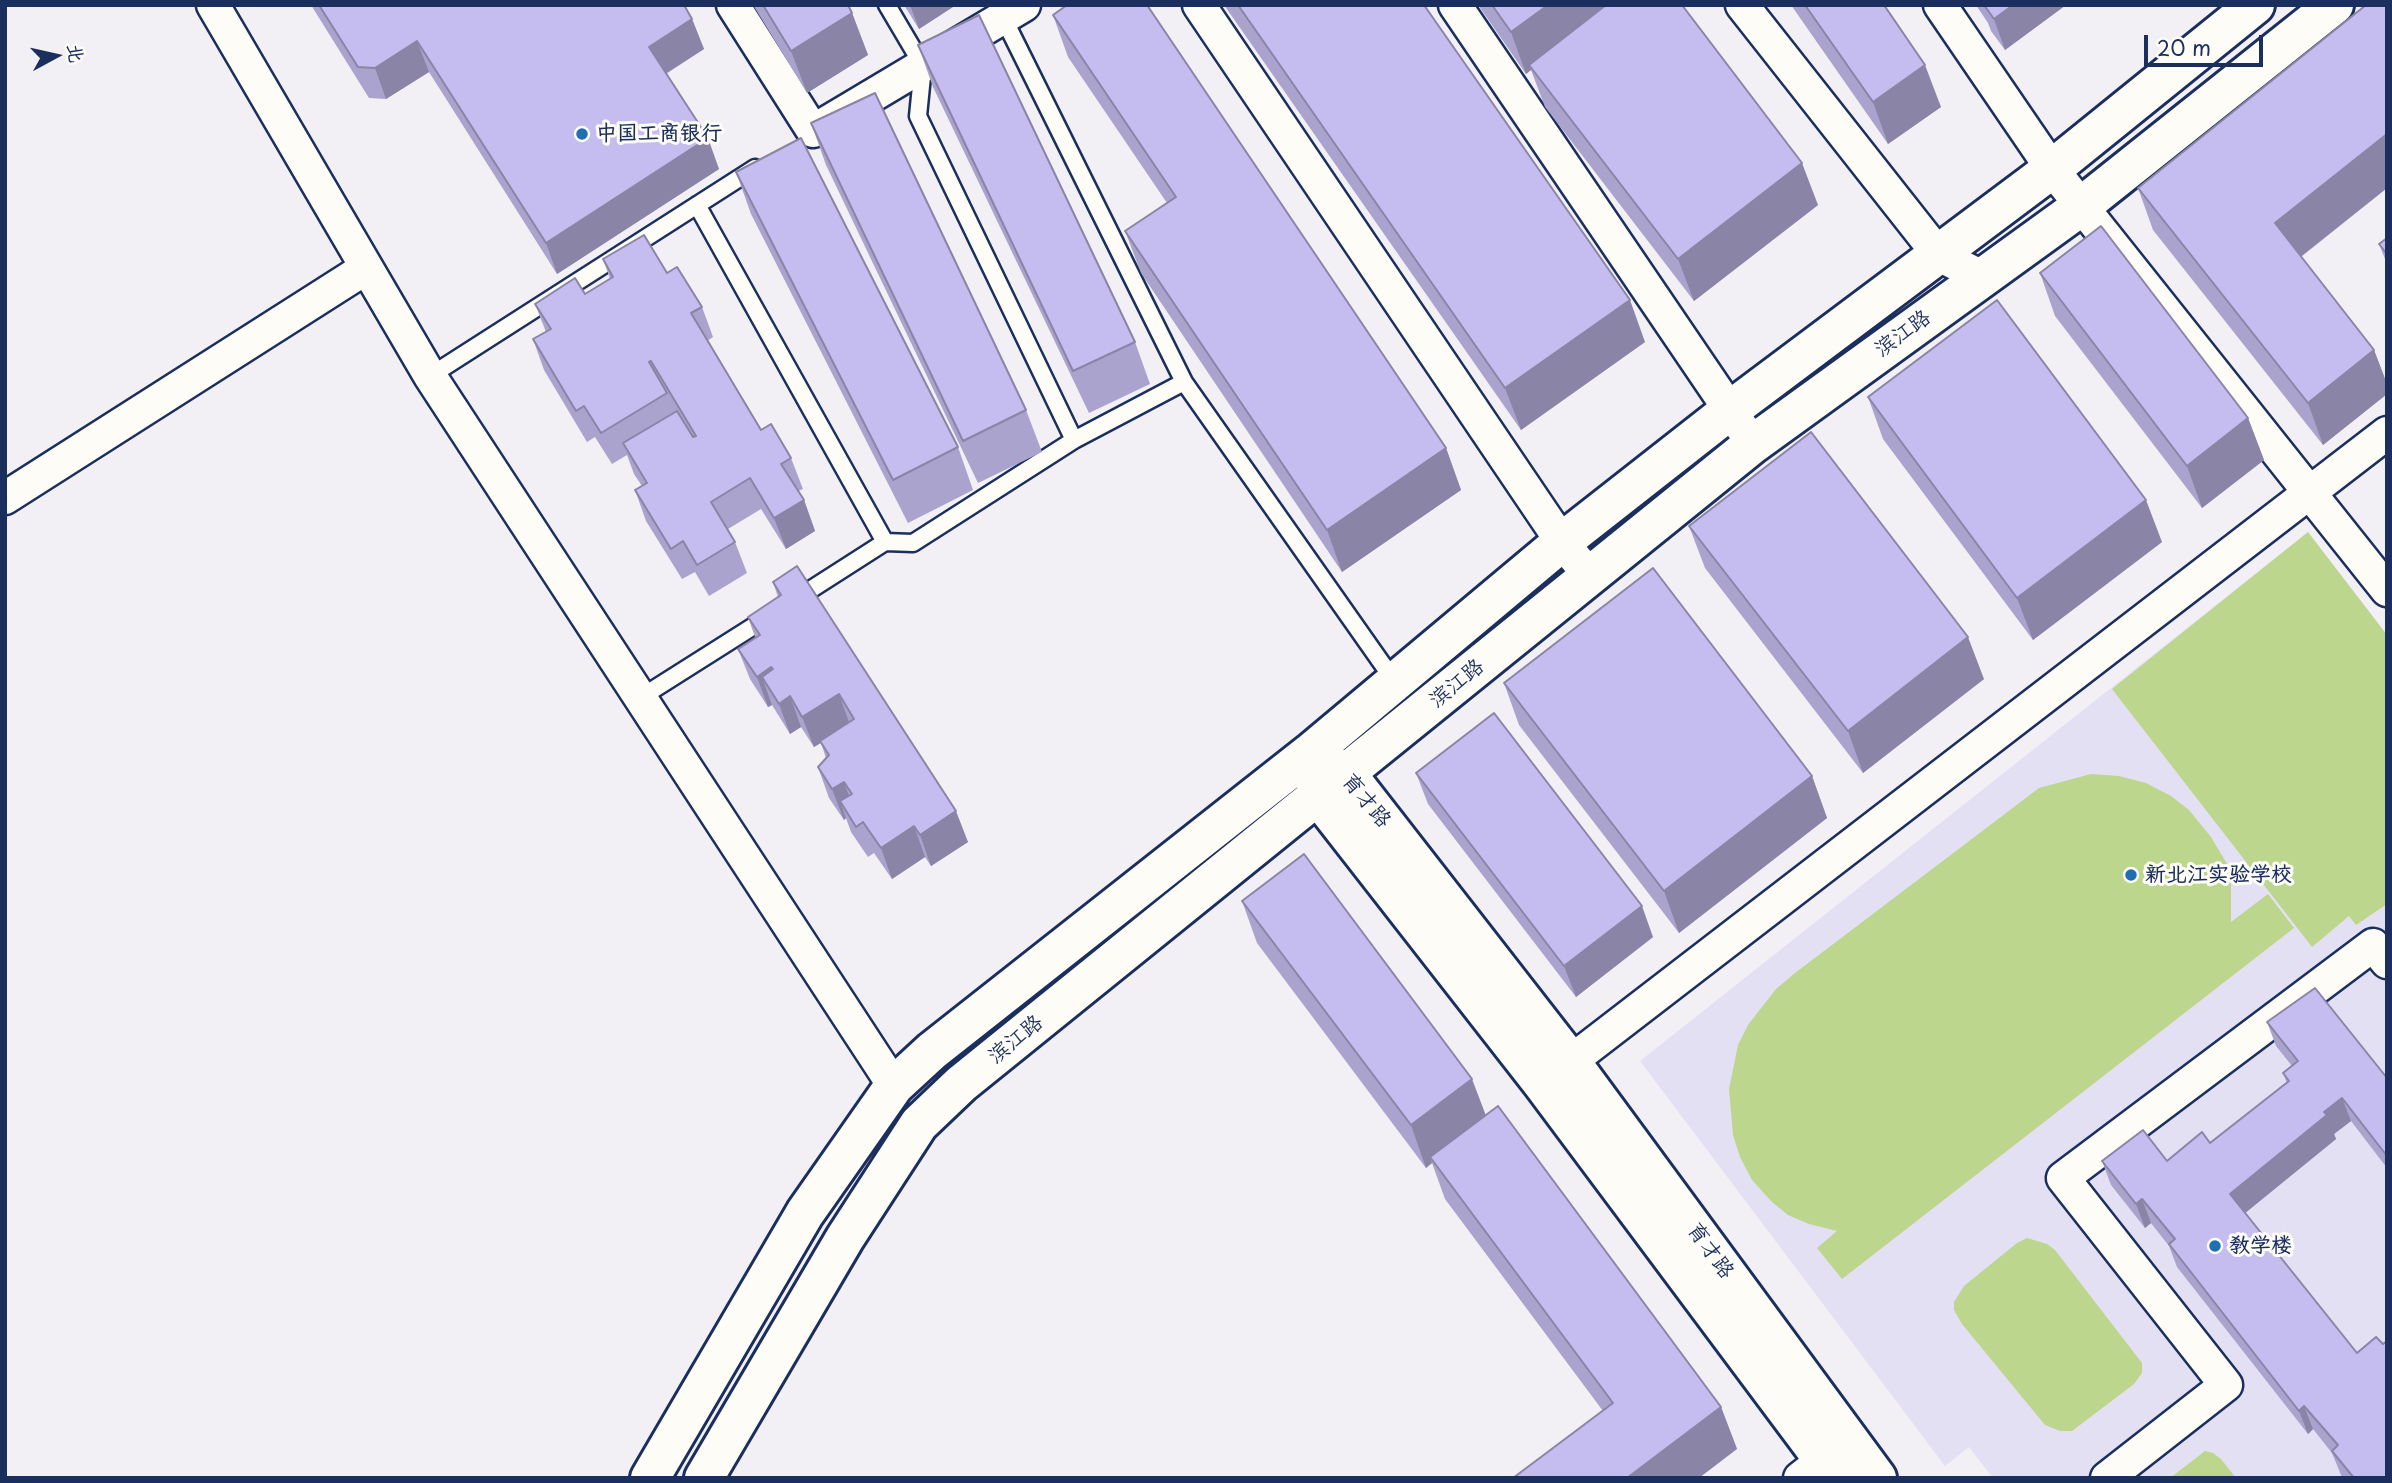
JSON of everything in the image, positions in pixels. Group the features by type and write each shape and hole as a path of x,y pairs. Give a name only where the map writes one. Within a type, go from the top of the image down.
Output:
{"main road":[{"name":"滨江路","path":"650,1478 805,1213 894,1086 932,1051 1310,753 1562,542 1729,411 2052,169 2255,5"},
{"name":"滨江路","path":"704,1478 845,1238 919,1124 961,1084 1753,444 2083,205 2334,5"},
{"name":"育才路","path":"1310,753 1556,1073 1877,1478"},
{"name":"育才路","path":"1556,1073 1820,1472"}],"street":[{"path":"213,5 430,376 894,1086"},
{"path":"733,5 807,134 923,66 1008,9"},
{"path":"1199,5 1562,542 1590,576"},
{"path":"1455,5 1753,444"},
{"path":"1742,5 1939,256 1982,277"},
{"path":"1940,5 2052,169 2387,590"},
{"path":"5,498 366,268"},
{"path":"1556,1073 2387,433"},
{"path":"2107,1478 2226,1385 2063,1178 2373,945 2387,962"}],"lane":[{"path":"887,5 923,66 918,116 1074,440"},
{"path":"1008,9 1184,382 1395,682"},
{"path":"430,376 767,160"},
{"path":"697,205 885,542"},
{"path":"640,698 885,542 913,543 1074,440 1184,382"}],"shaded area":[{"name":"新北江实验学校","path":"2308,532 2387,635 2387,1478 1993,1478 1969,1447 1945,1466 1640,1061"}],"green space":[{"path":"2308,532 2387,635 2387,904 2356,925 2349,916 2312,947 2112,689"},
{"path":"2091,774 2119,776 2146,783 2171,796 2189,810 2211,837 2227,864 2231,885 2231,922 2268,894 2294,928 1842,1279 1817,1248 1837,1231 1788,1215 1752,1180 1740,1157 1733,1135 1729,1089 1738,1045 1748,1025 1776,989 1795,973 2039,788"},
{"path":"2027,1238 2047,1244 2055,1250 2142,1363 2142,1373 2134,1384 2072,1431 2060,1431 2045,1425 1962,1324 1954,1310 1954,1302 1964,1286"},
{"path":"2205,1451 2221,1459 2236,1478 2170,1478"}],"building":[{"name":"中国工商银行","path":"319,5 684,5 692,19 649,47 708,138 546,243 417,41 375,68 358,67"},
{"path":"763,5 848,5 852,13 791,51"},
{"path":"1067,5 1147,5 1446,448 1327,530 1125,231 1176,197 1053,15"},
{"path":"1238,5 1424,5 1630,300 1505,388"},
{"path":"1492,5 1548,5 1511,32"},
{"path":"1606,5 1682,5 1802,163 1678,259 1529,65"},
{"path":"1805,5 1884,5 1925,65 1873,102"},
{"path":"1984,5 2013,5 1994,19"},
{"path":"2366,5 2387,5 2387,134 2275,223 2374,350 2308,403 2138,188"},
{"path":"979,15 1135,342 1073,371 918,45"},
{"path":"875,93 1026,410 963,441 811,123"},
{"path":"801,138 958,447 893,480 736,172"},
{"path":"2101,226 2248,418 2187,466 2040,273"},
{"path":"644,235 667,273 677,267 702,307 691,313 761,430 771,424 791,458 781,464 804,500 774,518 750,478 711,502 735,542 697,565 683,541 671,549 635,490 647,483 623,443 677,411 693,437 696,436 651,361 649,362 667,393 601,433 584,406 576,411 533,339 551,329 535,304 575,278 585,294 613,277 603,259"},
{"path":"2387,238 2387,254 2379,244"},
{"path":"1997,300 2146,500 2017,598 1868,397"},
{"path":"1811,432 1968,637 1848,731 1689,526"},
{"path":"797,566 956,811 920,835 914,826 881,848 863,822 856,827 840,801 852,794 844,782 832,789 818,767 829,755 820,741 854,719 839,694 802,717 790,696 779,704 762,677 773,669 771,667 757,677 738,649 760,635 748,617 781,595 773,582"},
{"path":"1653,568 1812,776 1664,891 1504,683"},
{"path":"1494,713 1642,906 1564,966 1416,773"},
{"path":"1304,854 1472,1079 1411,1125 1242,901"},
{"name":"教学楼","path":"2315,988 2387,1078 2387,1156 2342,1098 2324,1112 2327,1115 2230,1194 2357,1353 2376,1337 2383,1344 2387,1341 2387,1478 2354,1478 2332,1451 2338,1445 2304,1406 2299,1411 2169,1244 2175,1239 2142,1199 2136,1204 2102,1161 2143,1130 2167,1161 2202,1132 2210,1143 2289,1081 2283,1073 2298,1061 2267,1022"},
{"path":"1498,1106 1721,1407 1627,1478 1513,1478 1613,1403 1430,1157"}],"place":[{"name":"中国工商银行","path":"582,134"},
{"name":"新北江实验学校","path":"2131,875"},
{"name":"教学楼","path":"2215,1246"}]}
